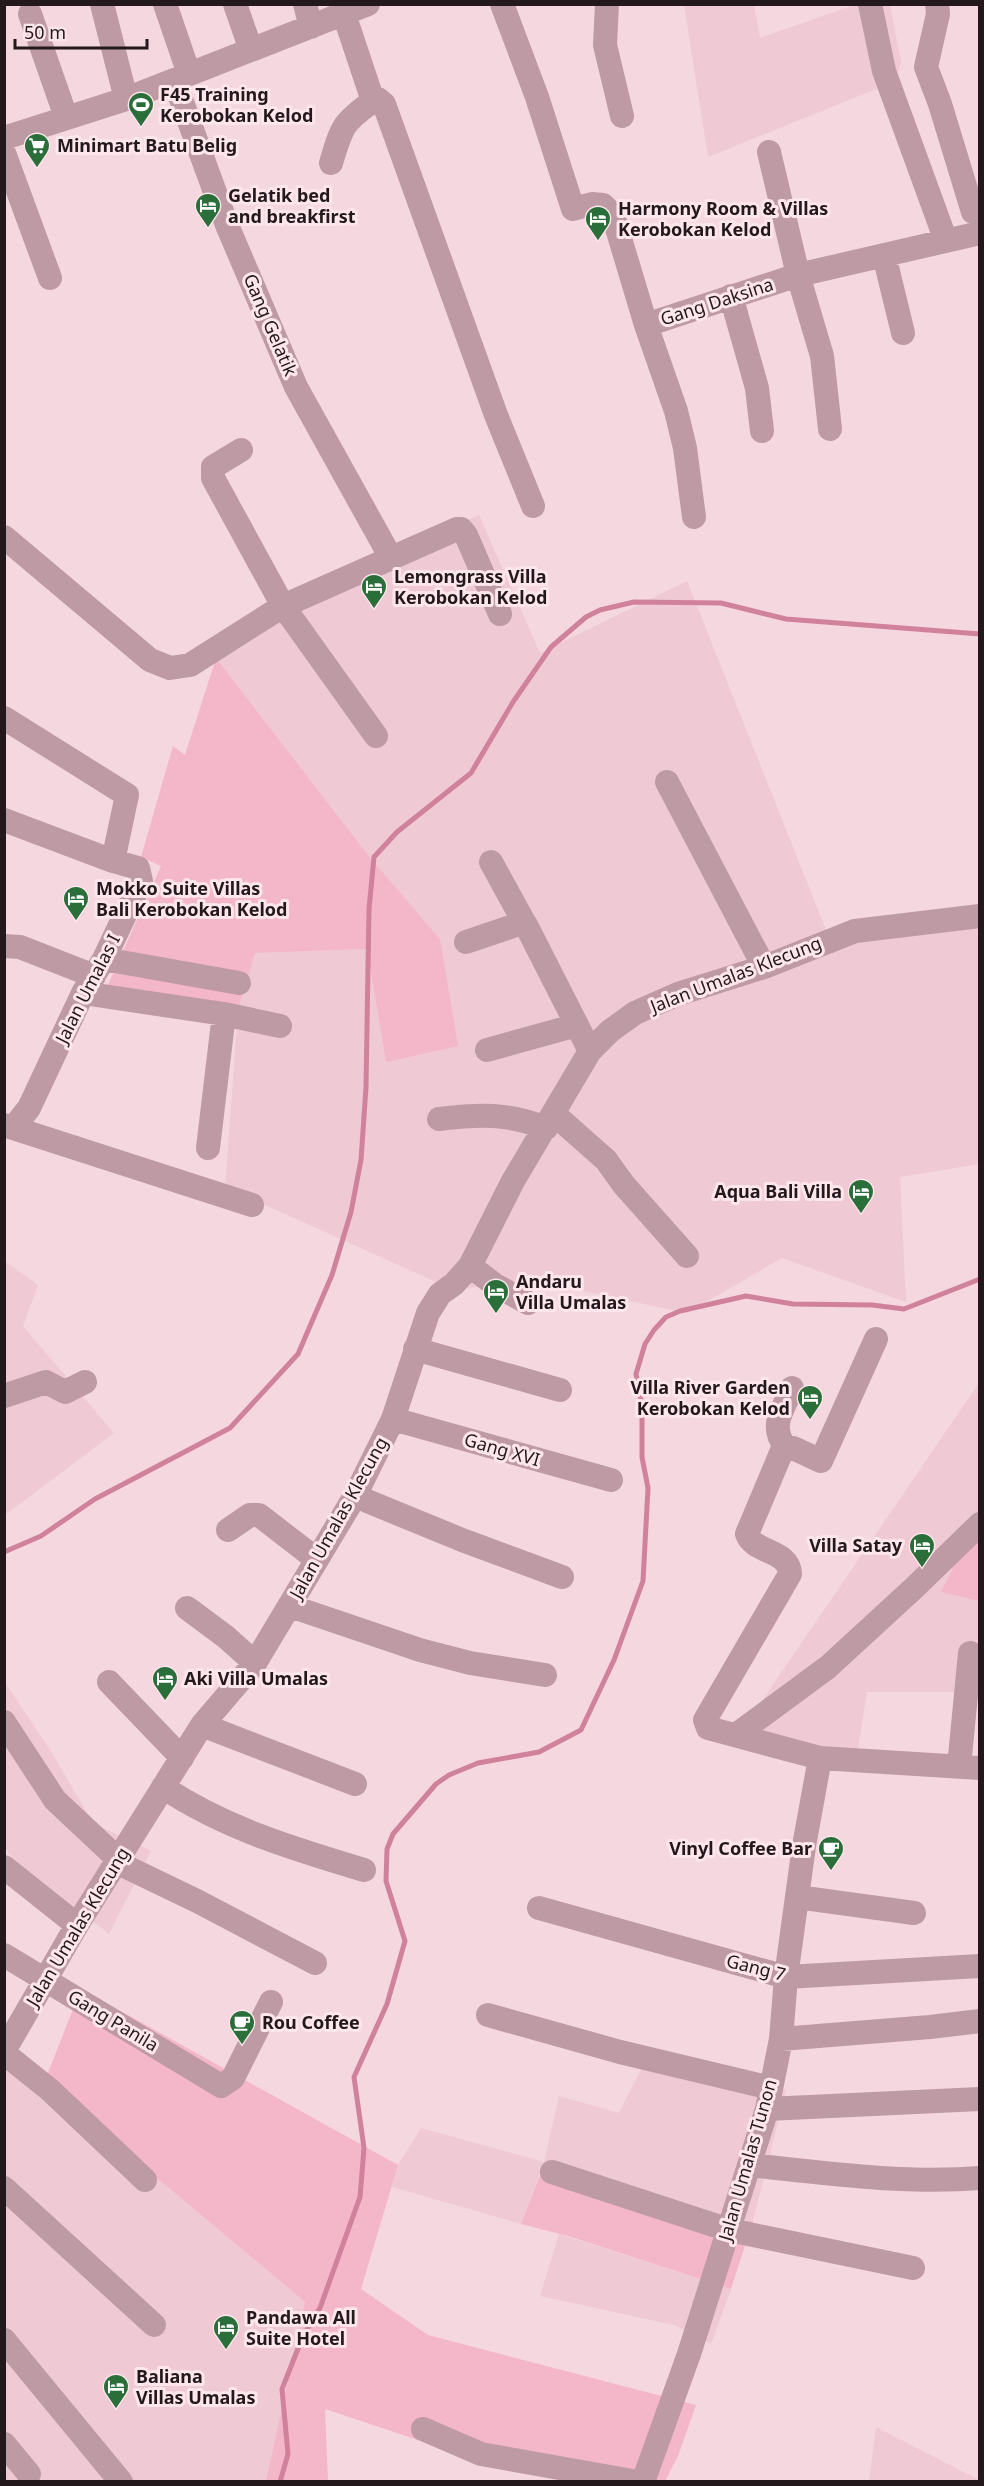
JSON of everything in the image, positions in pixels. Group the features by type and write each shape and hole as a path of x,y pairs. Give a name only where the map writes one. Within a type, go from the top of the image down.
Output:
{"street":[{"path":"102,4 126,99"},
{"name":"Gang Gelatik","path":"165,4 182,77 227,225 296,387 391,558"},
{"path":"235,4 251,50"},
{"path":"4,138 126,99 251,50 308,16 344,14 368,4"},
{"name":"Gang Daksina","path":"502,4 537,97 573,210 592,204 603,205 613,214 646,325 798,275 946,241 976,223"},
{"path":"607,4 605,45 622,116"},
{"path":"870,4 884,71 946,241"},
{"path":"937,4 938,14 926,67 940,104 976,223"},
{"path":"30,14 66,117"},
{"path":"344,14 373,101"},
{"path":"331,163 342,127 355,113 378,99 384,104 496,415 533,506"},
{"path":"769,152 798,275 822,356 830,429"},
{"path":"4,153 50,278"},
{"path":"884,255 903,333"},
{"path":"731,296 757,388 762,431"},
{"path":"646,325 676,411 685,448 694,517"},
{"path":"241,450 213,467 213,478 283,606 376,736"},
{"path":"4,537 160,666 179,668 190,665 283,606 461,529 472,546 500,614"},
{"path":"4,718 127,795 113,861"},
{"path":"667,782 764,967"},
{"name":"Jalan Umalas I","path":"4,820 113,861 138,868 141,881 30,1108 9,1126"},
{"path":"491,862 529,928 590,1051"},
{"name":"Jalan Umalas Klecung","path":"4,2052 76,1926 202,1725 255,1663 355,1496 393,1419 415,1349 435,1301 470,1266 513,1181 590,1051 610,1031 635,1013 678,994 764,967 855,931 980,916"},
{"path":"466,942 525,924"},
{"path":"4,946 20,947 94,976 224,1014 280,1026"},
{"path":"94,976 239,983"},
{"path":"208,1148 224,1014"},
{"path":"487,1050 577,1025"},
{"path":"439,1119 500,1115 550,1121 606,1160 624,1185 687,1256"},
{"path":"9,1126 252,1205"},
{"path":"470,1266 495,1285 528,1303"},
{"path":"792,1388 777,1425 778,1437 786,1448 818,1461 823,1460 876,1339"},
{"path":"415,1349 560,1390"},
{"path":"4,1396 46,1382 65,1392 85,1382"},
{"name":"Gang XVI","path":"393,1419 611,1480"},
{"path":"786,1448 781,1454 747,1534 751,1542 784,1560 790,1568 789,1578 705,1720 708,1728 820,1758 969,1767 970,1653"},
{"path":"355,1496 462,1540 562,1577"},
{"path":"228,1530 250,1515 259,1515 316,1559"},
{"path":"736,1735 828,1667 980,1524"},
{"path":"290,1606 420,1650 470,1663 545,1675"},
{"path":"188,1608 208,1622 255,1663"},
{"path":"109,1682 182,1758"},
{"path":"4,1722 55,1800 117,1861 315,1963"},
{"path":"202,1725 355,1784"},
{"name":"Jalan Umalas Tunon","path":"643,2481 689,2354 769,2099 781,2039 786,1977 820,1758"},
{"path":"163,1787 188,1804 215,1817 311,1854 364,1870"},
{"path":"4,1867 76,1926"},
{"path":"797,1898 914,1913"},
{"name":"Gang 7","path":"539,1908 786,1977 980,1966"},
{"name":"Gang Panila","path":"4,1955 222,2086 233,2078 271,2002"},
{"path":"488,2015 620,2052 769,2099 980,2099"},
{"path":"781,2039 980,2021"},
{"path":"4,2052 50,2090 145,2180"},
{"path":"749,2165 888,2178 952,2180 980,2178"},
{"path":"552,2172 729,2230 913,2268"},
{"path":"4,2188 154,2325"},
{"path":"4,2340 121,2481"},
{"path":"423,2430 481,2454 638,2481"},
{"path":"4,2444 29,2474"}],"shaded area":[{"path":"684,5 754,5 760,38 854,5 890,5 901,62 896,81 708,157"},
{"path":"479,515 540,653 687,581 830,940 979,923 979,1164 900,1177 906,1302 782,1258 687,1313 530,1280 454,1290 225,1187 238,1010 255,953 367,949 386,1062 440,939 368,855 216,658 229,633"},
{"path":"216,658 368,855 440,939 458,1046 386,1062 367,949 255,953 238,1010 103,996 161,866 141,857 173,746 185,755"},
{"path":"5,1261 38,1285 23,1326 114,1433 5,1515"},
{"path":"979,1383 979,1536 941,1592 979,1601 979,1692 867,1692 856,1761 744,1727"},
{"path":"979,1536 979,1601 941,1592 967,1541"},
{"path":"4,1681 52,1753 93,1823 151,1851 109,1934 12,1858 5,1847"},
{"path":"81,1989 398,2165 361,2289 428,2335 696,2405 678,2456 665,2481 584,2481 505,2469 325,2409 328,2481 266,2481 305,2302 169,2188 42,2088"},
{"path":"649,2054 786,2090 753,2221 734,2221 544,2162 559,2096 619,2113"},
{"path":"4,2062 42,2088 169,2188 305,2302 266,2481 5,2481"},
{"path":"421,2128 544,2162 521,2224 392,2187 398,2165"},
{"path":"545,2162 734,2221 753,2221 731,2289 568,2236 521,2224"},
{"path":"559,2234 731,2289 711,2344 674,2325 540,2296"},
{"path":"876,2427 979,2480 979,2481 869,2481"}],"waterway":[{"path":"4,1552 41,1536 95,1499 230,1428 298,1354 332,1275 351,1212 361,1160 366,1087 369,909 374,857 397,832 471,773 513,702 551,647 586,617 600,610 634,602 721,603 786,619 980,634"},
{"path":"280,2482 288,2454 282,2389 303,2336 320,2308 360,2197 364,2148 354,2077 387,2004 405,1941 386,1881 387,1849 393,1834 436,1784 449,1775 478,1763 539,1752 581,1730 614,1660 643,1581 648,1488 642,1457 642,1406 636,1374 645,1344 666,1317 680,1311 746,1296 793,1304 872,1305 904,1309 980,1279"}],"place":[{"name":"F45 Training Kerobokan Kelod","path":"141,128"},
{"name":"Minimart Batu Belig","path":"37,169"},
{"name":"Gelatik bed and breakfirst","path":"208,229"},
{"name":"Harmony Room & Villas Kerobokan Kelod","path":"598,242"},
{"name":"Lemongrass Villa Kerobokan Kelod","path":"374,610"},
{"name":"Mokko Suite Villas Bali Kerobokan Kelod","path":"76,922"},
{"name":"Aqua Bali Villa","path":"861,1215"},
{"name":"Andaru Villa Umalas","path":"496,1315"},
{"name":"Villa River Garden Kerobokan Kelod","path":"810,1421"},
{"name":"Villa Satay","path":"922,1569"},
{"name":"Aki Villa Umalas","path":"165,1702"},
{"name":"Vinyl Coffee Bar","path":"831,1872"},
{"name":"Rou Coffee","path":"242,2046"},
{"name":"Pandawa All Suite Hotel","path":"226,2351"},
{"name":"Baliana Villas Umalas","path":"116,2410"}]}
